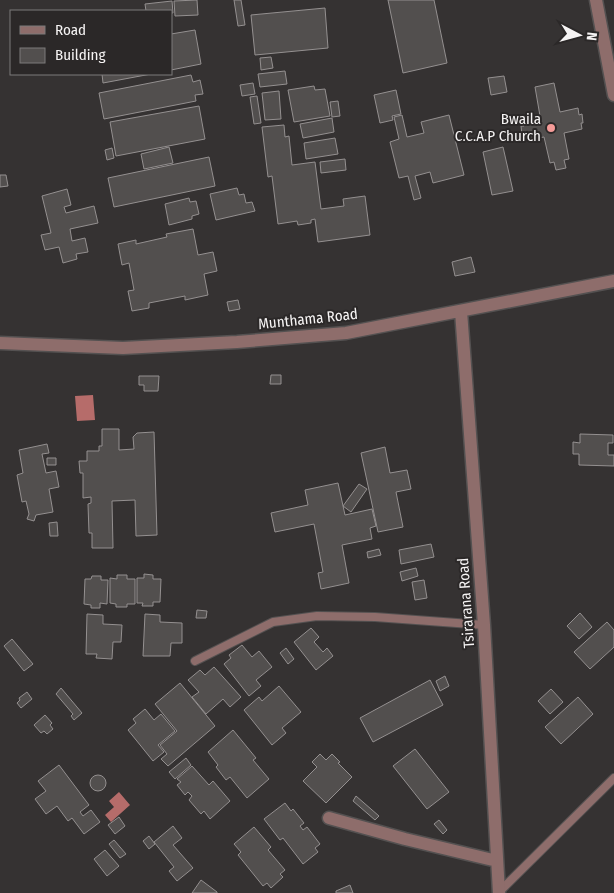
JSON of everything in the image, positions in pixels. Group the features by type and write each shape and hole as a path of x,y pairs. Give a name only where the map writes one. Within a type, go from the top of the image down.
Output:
{"street":[{"path":"596,0 614,95"},
{"name":"Munthama Road","path":"0,343 123,348 237,342 346,333 614,281"},
{"name":"Tsirarana Road","path":"461,311 484,625 499,892"},
{"path":"328,818 497,861"}],"lane":[{"path":"195,662 273,622 316,616 484,625"},
{"path":"499,892 614,778"}],"shaded area":[{"path":"93,395 95,420 77,421 75,396"},
{"path":"119,792 130,805 111,822 105,815 114,807 109,801"}],"building":[{"path":"197,0 198,15 175,16 174,1"},
{"path":"234,0 241,0 245,25 238,26"},
{"path":"388,0 434,0 447,63 403,73"},
{"path":"172,1 173,13 172,10 146,10 145,4"},
{"path":"325,8 328,48 255,55 251,15"},
{"path":"195,30 201,64 172,70 172,34"},
{"path":"271,57 273,68 261,70 260,58"},
{"path":"285,71 287,84 260,87 258,74"},
{"path":"102,75 146,75 103,83"},
{"path":"191,75 193,82 200,80 203,94 195,95 196,101 104,119 99,93"},
{"path":"504,76 507,92 491,95 488,78"},
{"path":"253,83 255,94 242,96 240,85"},
{"name":"Bwaila C.C.A.P Church","path":"554,83 560,112 578,108 579,115 582,114 583,123 581,123 582,129 564,133 569,159 564,160 566,168 556,170 554,162 550,163 544,137 527,140 525,134 522,135 521,126 524,126 523,119 540,116 535,87"},
{"path":"314,86 315,90 325,89 330,116 294,122 288,90"},
{"path":"396,90 401,114 392,116 393,120 380,123 374,95"},
{"path":"279,91 281,119 265,120 262,93"},
{"path":"257,96 261,123 254,124 250,97"},
{"path":"338,101 340,116 332,117 330,102"},
{"path":"199,106 205,139 116,156 110,122"},
{"path":"402,115 407,137 424,133 421,122 449,115 464,175 433,183 430,172 415,176 421,198 414,200 408,176 399,178 390,142 399,139 394,117"},
{"path":"332,118 334,132 303,138 300,124"},
{"path":"284,125 285,137 289,136 292,165 315,162 321,209 344,206 343,199 365,196 370,235 318,242 315,219 311,220 311,223 298,225 297,221 278,224 272,176 268,177 262,127"},
{"path":"335,138 338,154 306,159 304,143"},
{"path":"169,147 173,163 144,169 141,154"},
{"path":"503,147 513,191 492,195 483,152"},
{"path":"112,148 114,158 107,160 105,150"},
{"path":"209,157 215,186 114,207 108,178"},
{"path":"345,159 346,170 321,173 320,162"},
{"path":"0,175 6,175 8,186 0,187"},
{"path":"237,188 239,195 244,194 246,203 252,202 255,211 216,220 210,194"},
{"path":"67,189 71,205 64,207 66,213 94,206 98,223 70,229 72,241 85,238 88,252 76,254 77,259 63,263 59,247 45,250 41,235 51,233 42,196"},
{"path":"189,198 190,202 196,201 199,214 192,216 192,219 169,225 165,204"},
{"path":"193,229 198,255 213,252 217,271 204,274 208,295 185,300 185,296 149,303 149,308 132,311 128,291 134,290 129,263 122,265 118,244 136,240 136,244 167,237 166,234"},
{"path":"471,257 475,272 455,276 452,262"},
{"path":"238,300 240,309 229,311 227,302"},
{"path":"271,375 281,375 281,384 270,384"},
{"path":"139,376 159,376 158,391 144,391 144,385 139,385"},
{"path":"102,429 119,429 119,450 134,449 133,437 137,433 154,432 157,535 136,536 135,500 112,501 113,548 92,548 92,533 89,533 88,504 91,503 91,497 83,498 83,473 80,473 79,461 87,461 87,451 99,451 99,446 102,446"},
{"path":"580,434 613,435 613,443 608,443 608,455 614,455 614,466 579,465 579,454 573,454 573,442 580,443"},
{"path":"47,444 49,453 42,454 46,473 56,471 59,487 49,489 53,512 36,515 34,521 27,519 29,514 26,501 22,502 17,475 23,473 19,450"},
{"path":"385,447 390,473 407,470 411,489 396,492 403,527 378,532 361,453"},
{"path":"47,458 56,458 56,465 47,465"},
{"path":"338,483 345,515 372,509 376,526 370,528 372,539 342,545 349,583 321,589 318,573 323,572 314,524 275,532 271,513 308,505 305,490"},
{"path":"359,484 367,489 351,512 343,506"},
{"path":"57,522 58,536 50,536 49,523"},
{"path":"431,544 434,557 401,564 399,550"},
{"path":"379,549 381,555 368,558 367,552"},
{"path":"416,568 418,576 402,581 400,572"},
{"path":"144,574 153,575 153,579 161,579 160,602 153,602 153,606 142,606 143,603 137,603 137,578 144,578"},
{"path":"117,575 127,575 127,579 135,579 135,604 127,604 127,607 116,607 116,604 110,603 110,578 117,579"},
{"path":"92,576 101,576 101,580 108,580 107,604 100,603 100,608 91,608 91,605 84,604 85,579 91,579"},
{"path":"424,580 427,598 415,600 412,582"},
{"path":"197,610 207,611 206,618 196,618"},
{"path":"580,613 592,627 579,639 567,626"},
{"path":"87,614 103,615 103,624 122,625 121,642 113,642 112,659 96,658 97,654 86,654"},
{"path":"145,614 160,615 160,622 182,623 182,643 171,643 170,656 143,656"},
{"path":"607,622 614,630 614,647 590,669 574,652"},
{"path":"311,628 319,637 314,642 323,652 327,648 333,656 316,670 294,642"},
{"path":"12,639 33,664 24,671 4,646"},
{"path":"242,645 252,657 259,651 272,667 256,680 261,686 249,696 224,664 231,658 229,655"},
{"path":"286,648 294,659 288,664 280,653"},
{"path":"214,667 241,697 230,707 223,699 206,714 192,697 199,692 188,680 200,670 205,675"},
{"path":"445,676 449,686 440,691 436,681"},
{"path":"430,680 443,705 373,742 360,718"},
{"path":"180,683 215,726 168,766 161,759 167,754 160,745 177,731 155,704"},
{"path":"279,686 301,712 282,728 286,733 272,745 244,710 259,697 262,701"},
{"path":"61,688 82,713 74,720 71,716 73,714 56,694"},
{"path":"551,689 563,702 550,714 538,701"},
{"path":"27,692 32,699 21,708 17,703 20,700 19,698"},
{"path":"578,697 593,714 561,744 545,727"},
{"path":"145,709 154,720 161,714 175,731 158,745 164,752 153,761 128,730 136,723 133,719"},
{"path":"45,715 52,723 50,725 53,729 47,734 44,731 41,733 34,725"},
{"path":"233,730 256,758 253,760 269,779 247,798 230,777 226,780 208,752"},
{"path":"415,749 449,792 427,809 393,766"},
{"path":"320,754 326,760 332,754 352,777 326,803 303,781 317,767 312,762"},
{"path":"186,758 191,765 175,779 169,772"},
{"path":"59,765 89,805 80,812 83,816 91,810 100,822 84,834 72,818 68,821 57,806 46,814 35,799 46,791 38,781"},
{"path":"192,766 209,785 213,781 230,801 210,819 204,811 201,814 189,800 192,796 188,792 185,795 177,785 181,782 177,779"},
{"path":"95,775 101,775 106,780 104,789 95,791 90,786 90,780"},
{"path":"356,796 379,816 375,820 353,801"},
{"path":"285,803 291,811 293,809 304,823 300,826 303,830 307,827 320,844 315,848 318,852 303,864 283,838 280,840 264,819"},
{"path":"119,817 125,826 115,834 108,825"},
{"path":"439,820 447,830 443,834 434,824"},
{"path":"173,826 182,838 173,845 193,868 177,881 169,871 174,867 154,842"},
{"path":"254,827 271,847 268,850 285,870 280,874 283,877 271,888 267,883 263,886 238,855 241,852 234,844"},
{"path":"149,836 155,844 149,849 143,841"},
{"path":"114,840 126,854 120,858 109,844"},
{"path":"105,850 119,866 107,876 94,859"},
{"path":"201,880 217,892 217,893 192,893"},
{"path":"350,885 353,893 336,893 336,891"}],"place":[{"name":"Bwaila C.C.A.P Church","path":"551,128"}]}
